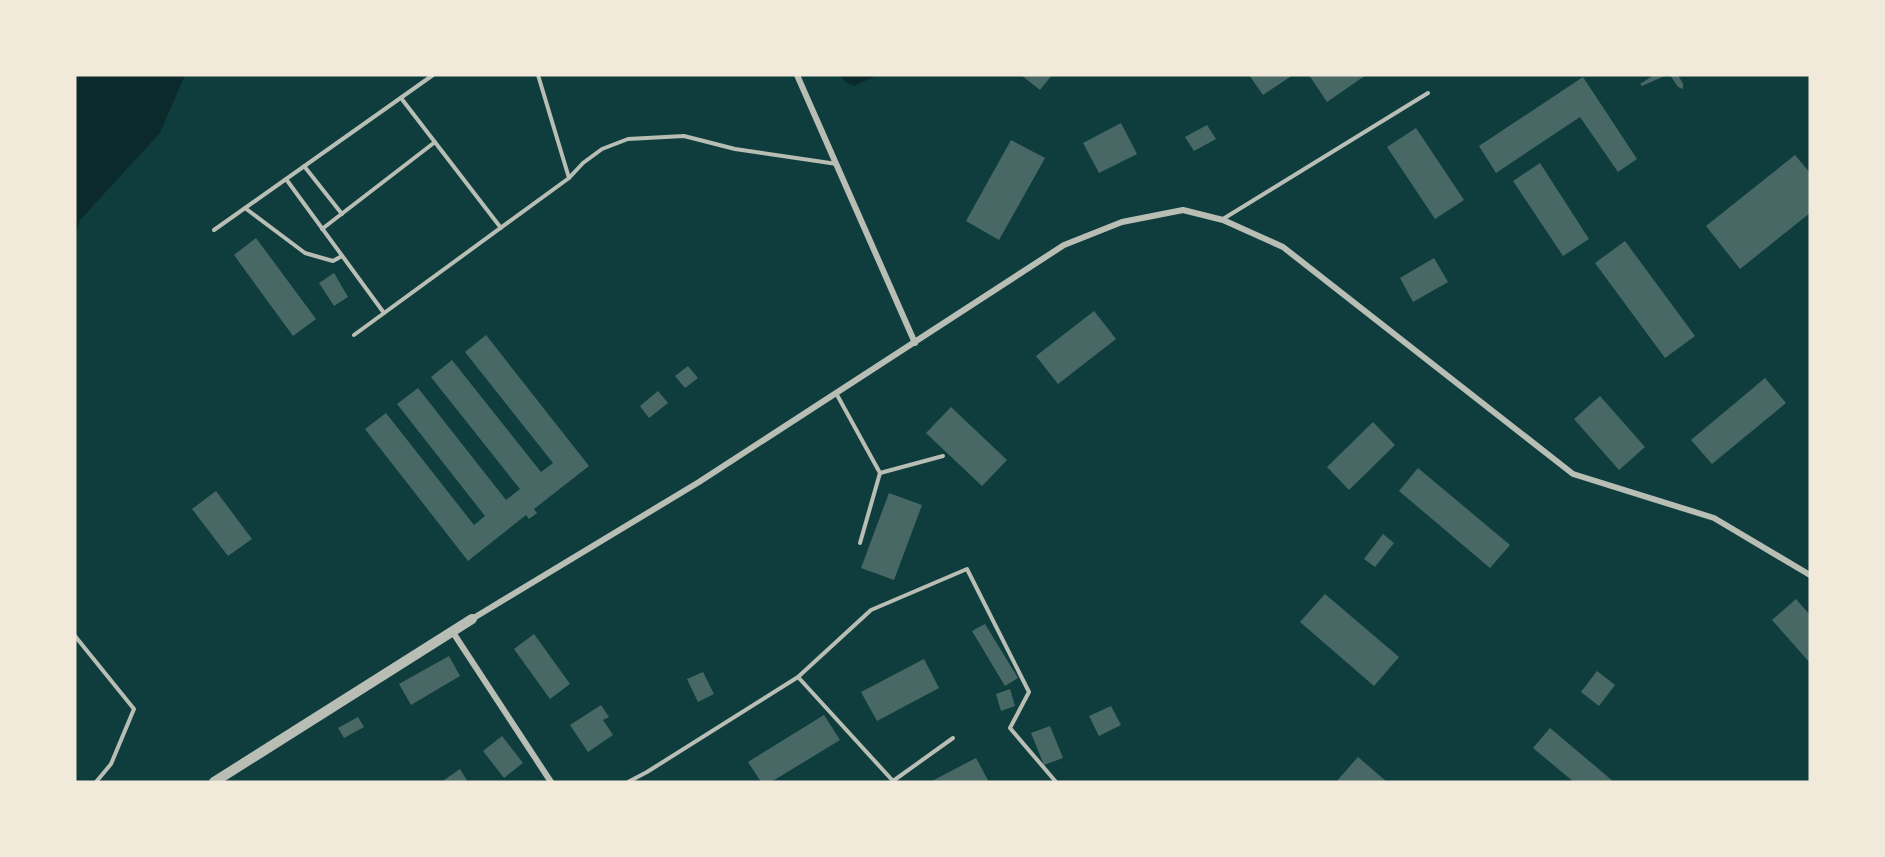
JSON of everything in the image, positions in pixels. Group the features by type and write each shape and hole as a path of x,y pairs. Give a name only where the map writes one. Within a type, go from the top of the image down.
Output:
{"street":[{"path":"797,75 915,343"},
{"path":"214,782 452,631 699,482 1064,245 1122,222 1183,210 1223,220 1283,247 1573,474 1714,518 1810,575"},
{"path":"452,631 551,782"}],"lane":[{"path":"214,230 433,75"},
{"path":"538,75 569,178"},
{"path":"1223,220 1428,93"},
{"path":"401,98 501,228"},
{"path":"354,335 569,178 583,163 602,149 628,139 684,136 735,149 837,164"},
{"path":"322,229 435,142"},
{"path":"304,166 342,214"},
{"path":"286,179 384,314"},
{"path":"245,208 305,253 333,261 342,256"},
{"path":"836,393 880,474 860,543"},
{"path":"880,474 944,456"},
{"path":"628,782 798,677 871,610 967,568 1029,692 1010,729 1056,782"},
{"path":"75,636 134,709 111,764 96,782"},
{"path":"798,677 893,782 953,738"}],"water":[{"path":"75,75 185,75 160,133 80,220 75,237"},
{"path":"841,75 878,75 854,86 845,82"}],"building":[{"path":"1021,75 1052,75 1040,90"},
{"path":"1249,75 1293,75 1263,95"},
{"path":"1309,75 1366,75 1327,102"},
{"path":"1654,75 1667,75 1642,86 1640,84"},
{"path":"1670,75 1678,75 1683,89 1678,87"},
{"path":"1583,77 1637,159 1618,172 1580,117 1496,173 1479,146"},
{"path":"1121,123 1137,154 1099,173 1083,143"},
{"path":"1207,125 1216,139 1194,151 1185,137"},
{"path":"1416,128 1464,200 1435,219 1387,147"},
{"path":"1011,140 1045,158 999,240 966,221"},
{"path":"1795,155 1810,173 1810,213 1740,269 1706,226"},
{"path":"1540,163 1589,239 1563,256 1513,181"},
{"path":"256,238 316,319 293,336 234,255"},
{"path":"1625,241 1695,336 1665,358 1595,263"},
{"path":"1434,258 1448,282 1413,302 1400,278"},
{"path":"334,273 348,297 334,306 319,283"},
{"path":"1094,311 1116,339 1058,384 1036,356"},
{"path":"486,335 589,466 534,509 537,513 529,519 526,515 468,561 365,429 386,413 474,525 485,516 397,404 418,388 506,500 520,489 431,377 452,360 541,472 553,463 465,352"},
{"path":"688,366 698,378 685,388 675,376"},
{"path":"1765,378 1786,403 1712,464 1691,440"},
{"path":"658,391 668,403 649,418 640,406"},
{"path":"1600,396 1645,447 1619,470 1574,419"},
{"path":"951,407 1007,460 982,486 926,433"},
{"path":"1373,422 1395,445 1349,490 1327,467"},
{"path":"1418,468 1510,545 1490,568 1399,491"},
{"path":"216,491 252,539 228,556 192,509"},
{"path":"889,493 922,505 894,580 861,568"},
{"path":"1383,534 1394,543 1375,567 1364,559"},
{"path":"1325,594 1399,657 1374,686 1300,622"},
{"path":"1796,599 1810,615 1810,663 1772,620"},
{"path":"985,624 1018,678 1005,686 972,631"},
{"path":"534,634 570,684 550,699 514,649"},
{"path":"449,656 460,676 411,705 399,684"},
{"path":"924,659 939,688 877,721 861,692"},
{"path":"1597,671 1615,685 1599,706 1581,692"},
{"path":"703,672 714,694 698,702 687,679"},
{"path":"1010,689 1015,706 1001,711 996,694"},
{"path":"601,705 609,717 603,720 613,735 588,752 570,725"},
{"path":"1111,706 1121,725 1099,736 1089,716"},
{"path":"824,715 840,740 771,782 761,782 748,762"},
{"path":"358,717 364,727 344,738 338,728"},
{"path":"1050,726 1063,758 1044,765 1031,733"},
{"path":"1550,728 1614,782 1574,782 1533,748"},
{"path":"502,736 523,763 504,778 483,751"},
{"path":"1358,757 1387,782 1336,782"},
{"path":"976,758 989,782 930,782"},
{"path":"460,769 468,782 445,782 444,780"}]}
